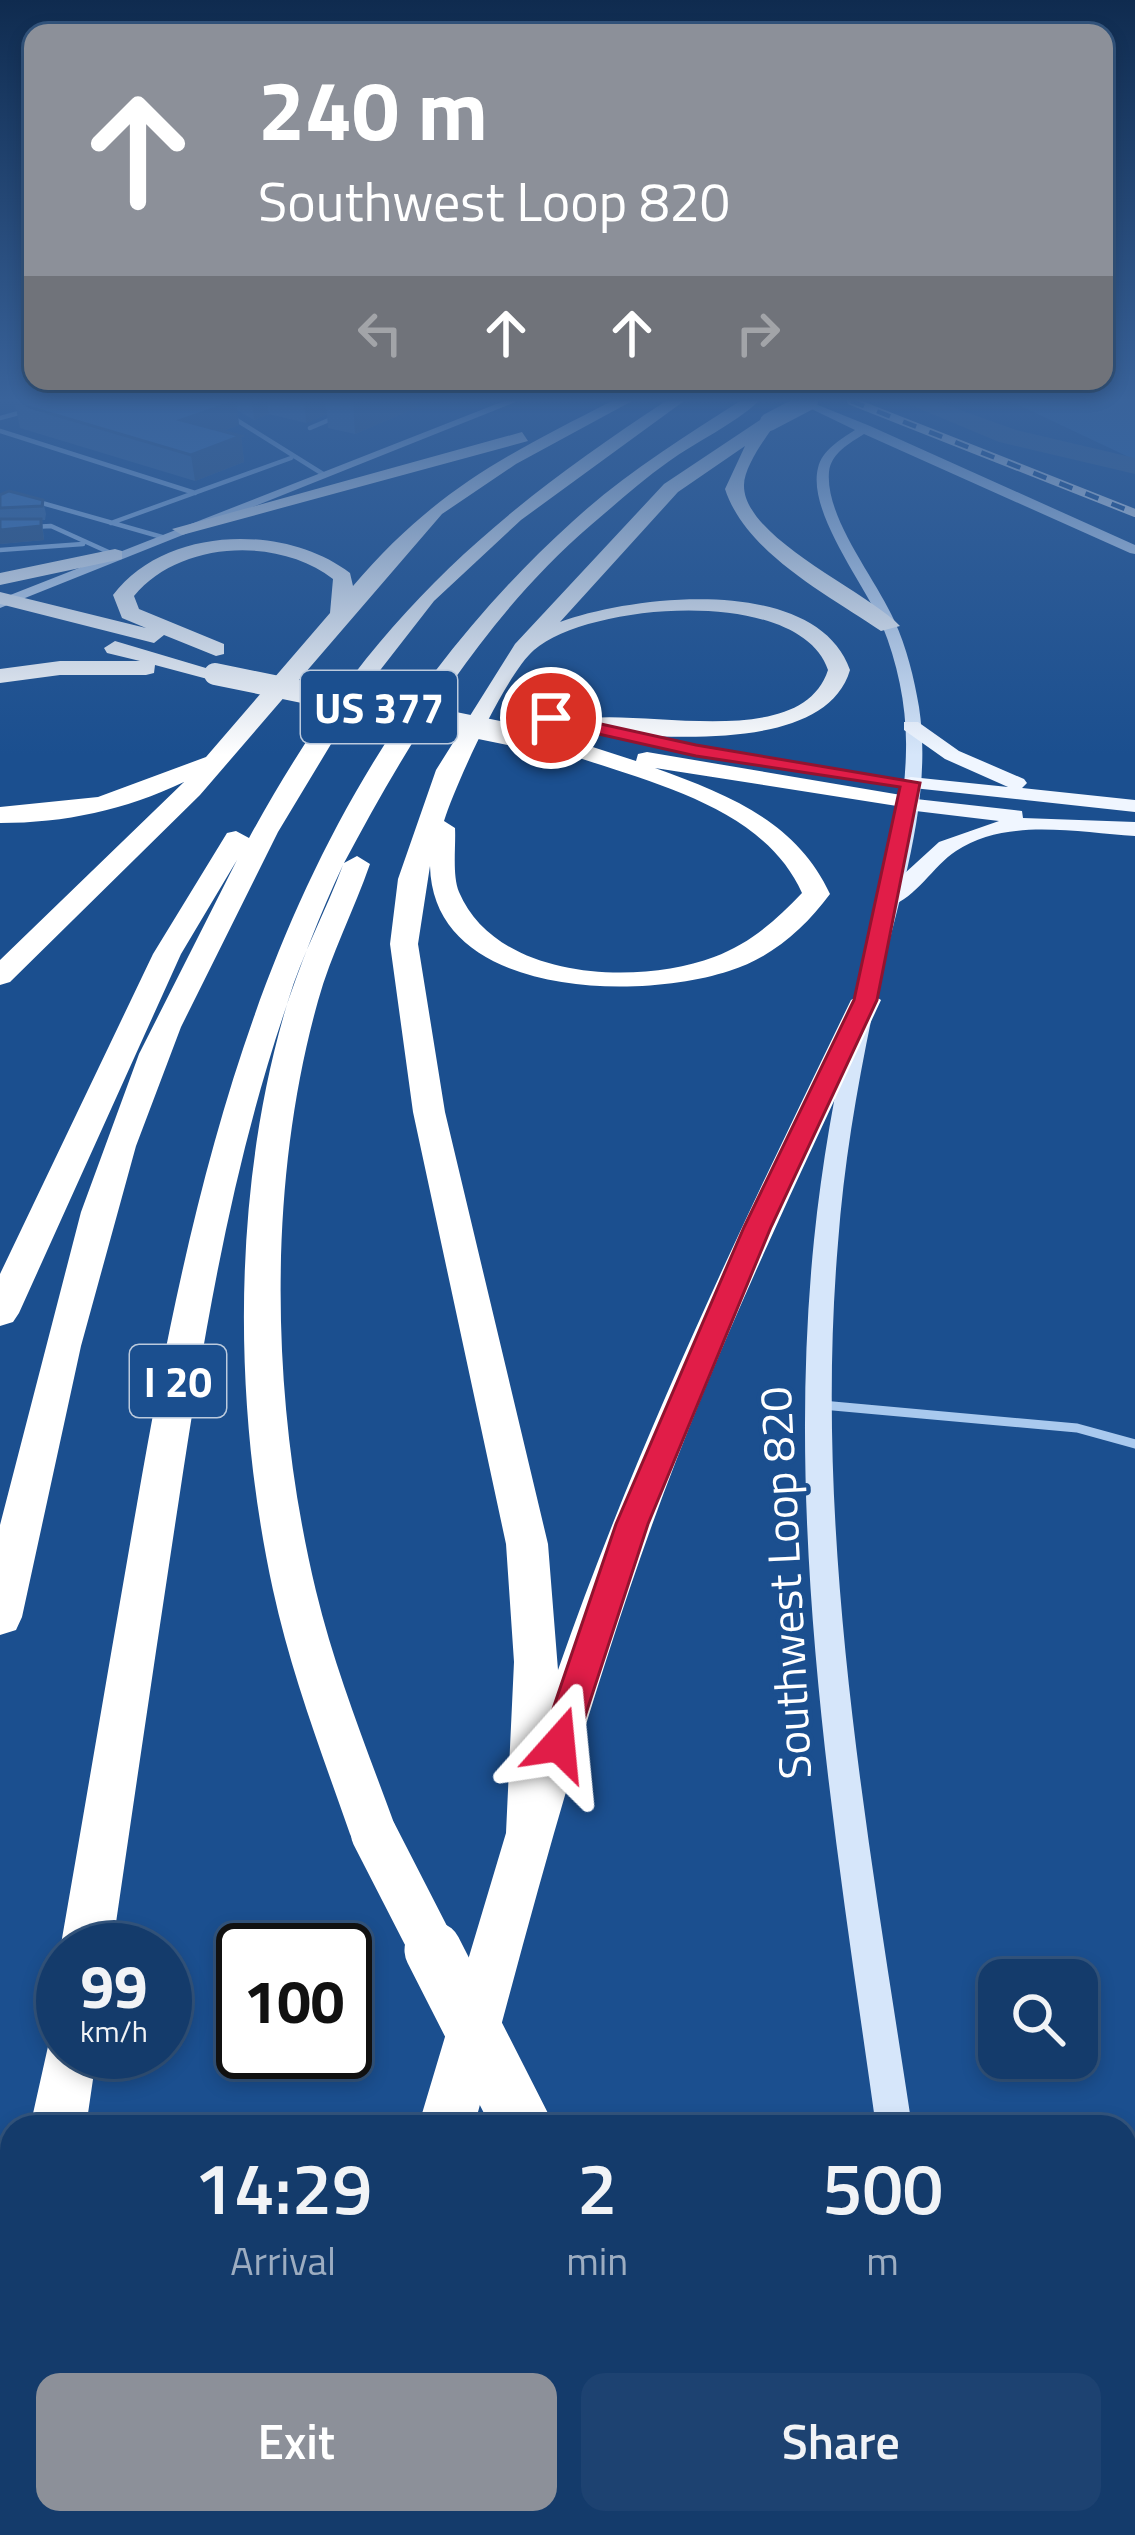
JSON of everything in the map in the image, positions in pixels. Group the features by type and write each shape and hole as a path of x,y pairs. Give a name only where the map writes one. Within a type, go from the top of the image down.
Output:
{"highway":[{"path":"182,529 218,519"},
{"path":"0,976 140,842 427,519"},
{"name":"I 20","path":"0,1617 74,1300 141,1086 173,1008 302,761 368,666 475,550 512,519"},
{"name":"I 20","path":"90,1923 192,1297 220,1172 286,962 347,832 418,714 514,588 588,519"},
{"path":"529,1831 536,1661 527,1544 429,1112 404,944 412,879 440,789 524,649 642,519"},
{"path":"750,519 890,626"},
{"path":"218,662 130,613 123,595 134,576 191,552 226,547 293,550 320,557 343,577 340,615"},
{"path":"2,601 116,555"},
{"name":"US 377","path":"2,601 218,662 563,733 696,751 909,793"},
{"path":"524,649 563,627 611,611 718,605 754,611 814,635 831,649 839,666 836,684 820,699 764,723 725,729 563,733"},
{"path":"0,676 113,665 218,662"},
{"path":"440,789 445,812 436,869 447,904 489,947 552,973 649,981 699,972 774,942 804,915 816,894 812,874 793,847 724,806 563,733"},
{"path":"0,814 68,811 123,798 166,784 224,749"},
{"path":"0,1313 167,954 274,775 302,761"},
{"path":"347,832 357,866 309,980 278,1126 266,1271 266,1386 287,1557 326,1698 374,1834 517,2115"},
{"path":"449,2115 529,1831 632,1524 758,1227 866,1000"},
{"path":"60,2115 66,2079"}],"main road":[{"path":"911,726 952,755 1001,778 1104,803"},
{"name":"US 377","path":"909,793 1135,806"},
{"name":"US 377","path":"909,793 1135,829"},
{"path":"890,898 947,847 973,834 1024,826 1135,829"}],"street":[{"path":"116,555 207,519"},
{"name":"Southwest Loop 820","path":"836,519 890,626 911,726 909,793 829,1213 822,1405 821,1510 851,1824 892,2115"},
{"path":"1067,519 1135,550"}],"lane":[{"path":"99,519 162,537"},
{"path":"112,523 122,519"},
{"path":"18,528 51,526 116,555"},
{"path":"0,550 83,544"},
{"path":"822,1405 1076,1428 1135,1444"}],"building":[{"path":"0,519 41,519 41,526 0,530"}],"route":[{"path":"551,718 696,751 911,783 866,1000 758,1227 632,1524 559,1744"}]}
